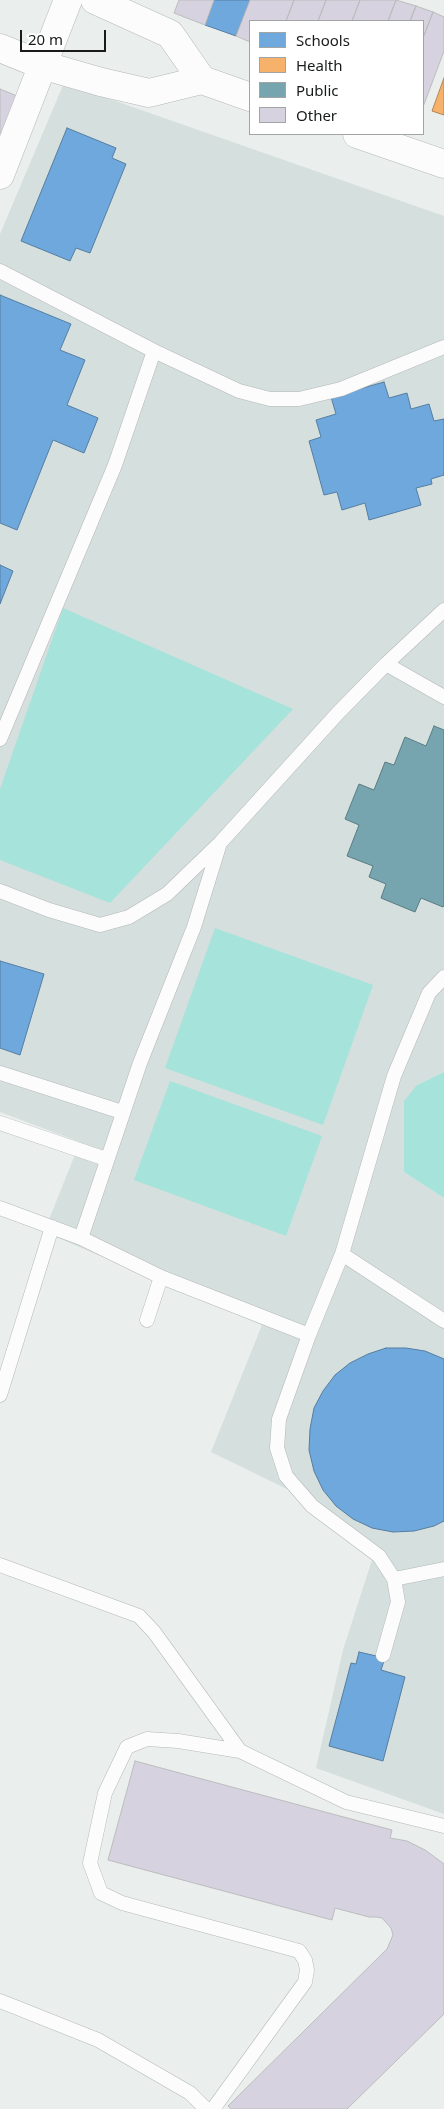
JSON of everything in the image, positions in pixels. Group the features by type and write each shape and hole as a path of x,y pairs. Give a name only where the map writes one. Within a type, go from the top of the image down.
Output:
{"street":[{"path":"0,175 68,0"},
{"path":"95,0 170,34 202,80"},
{"path":"0,48 42,65 101,82 149,92 202,80 249,97"},
{"path":"360,135 444,164"}],"lane":[{"path":"0,271 154,351 240,391 270,399 299,398 341,388 444,347"},
{"path":"0,739 115,465 154,351"},
{"path":"0,891 49,910 100,925 130,917 167,894 220,843 337,714 386,664 444,610"},
{"path":"386,664 444,698"},
{"path":"81,1238 122,1112 194,927 220,843"},
{"path":"383,1655 398,1602 394,1579 379,1556 312,1506 286,1476 277,1448 279,1419 308,1335 342,1254 394,1076 429,994 444,977"},
{"path":"0,1073 122,1112"},
{"path":"0,1122 106,1160"},
{"path":"0,1208 81,1238 161,1277 308,1335"},
{"path":"0,1395 52,1227"},
{"path":"342,1254 444,1321"},
{"path":"147,1320 161,1277"},
{"path":"0,1565 139,1616 154,1632 240,1751"},
{"path":"394,1579 444,1569"},
{"path":"213,2109 305,1982 307,1970 305,1960 299,1951 122,1902 101,1893 90,1863 105,1793 127,1747 147,1740 178,1741 240,1751 346,1802 444,1826"},
{"path":"0,2001 98,2040 190,2093 206,2109"}],"shaded area":[{"path":"64,83 444,216 444,1072 417,1085 404,1172 444,1198 444,1814 316,1768 343,1650 372,1560 335,1518 295,1493 211,1452 262,1325 44,1232 80,1142 0,1112 0,234"},
{"path":"63,608 293,709 110,903 0,860 0,789"},
{"path":"215,928 373,985 323,1125 165,1068"},
{"path":"444,1072 444,1198 404,1172 404,1101 417,1085"},
{"path":"170,1081 322,1136 286,1236 134,1180"}],"building: Schools":[{"path":"214,0 250,0 236,36 205,25"},
{"path":"67,128 116,148 112,158 126,164 90,253 76,248 70,261 21,241"},
{"path":"0,295 71,324 60,350 85,360 67,405 98,418 84,453 53,440 17,530 0,523"},
{"path":"384,382 389,398 407,393 411,409 429,404 434,421 444,419 444,475 431,479 432,484 416,488 421,505 369,520 365,503 342,510 337,492 324,495 309,441 321,437 316,420 336,414 331,397"},
{"path":"0,565 13,571 0,604"},
{"path":"0,961 44,974 20,1055 0,1048"},
{"path":"386,1348 406,1348 425,1351 444,1359 444,1521 434,1526 414,1531 393,1532 372,1528 353,1519 336,1506 323,1490 314,1471 309,1450 314,1408 323,1391 335,1375 350,1363"},
{"path":"359,1652 385,1658 381,1670 405,1677 383,1761 329,1746 351,1663 356,1664"}],"building: Health":[{"path":"444,78 444,115 432,111"}],"building: Public":[{"path":"434,726 444,730 444,905 443,907 421,898 415,912 381,898 386,884 369,877 373,866 347,856 359,825 345,819 359,784 374,790 385,762 394,765 405,737 426,746"}],"building: Other":[{"path":"179,0 214,0 205,25 174,13"},
{"path":"250,0 294,0 286,20 249,20 249,42 236,36"},
{"path":"294,0 326,0 318,20 286,20"},
{"path":"326,0 360,0 352,20 318,20"},
{"path":"360,0 396,0 388,20 352,20"},
{"path":"396,0 416,6 410,20 388,20"},
{"path":"416,6 433,12 424,35 424,20 410,20"},
{"path":"433,12 444,17 444,51 424,104 424,35"},
{"path":"0,89 17,96 0,140"},
{"path":"135,1761 392,1830 390,1838 407,1841 425,1850 444,1864 444,2014 347,2109 231,2109 228,2106 387,1949 393,1935 391,1928 382,1918 369,1917 335,1908 332,1920 108,1860"}]}
